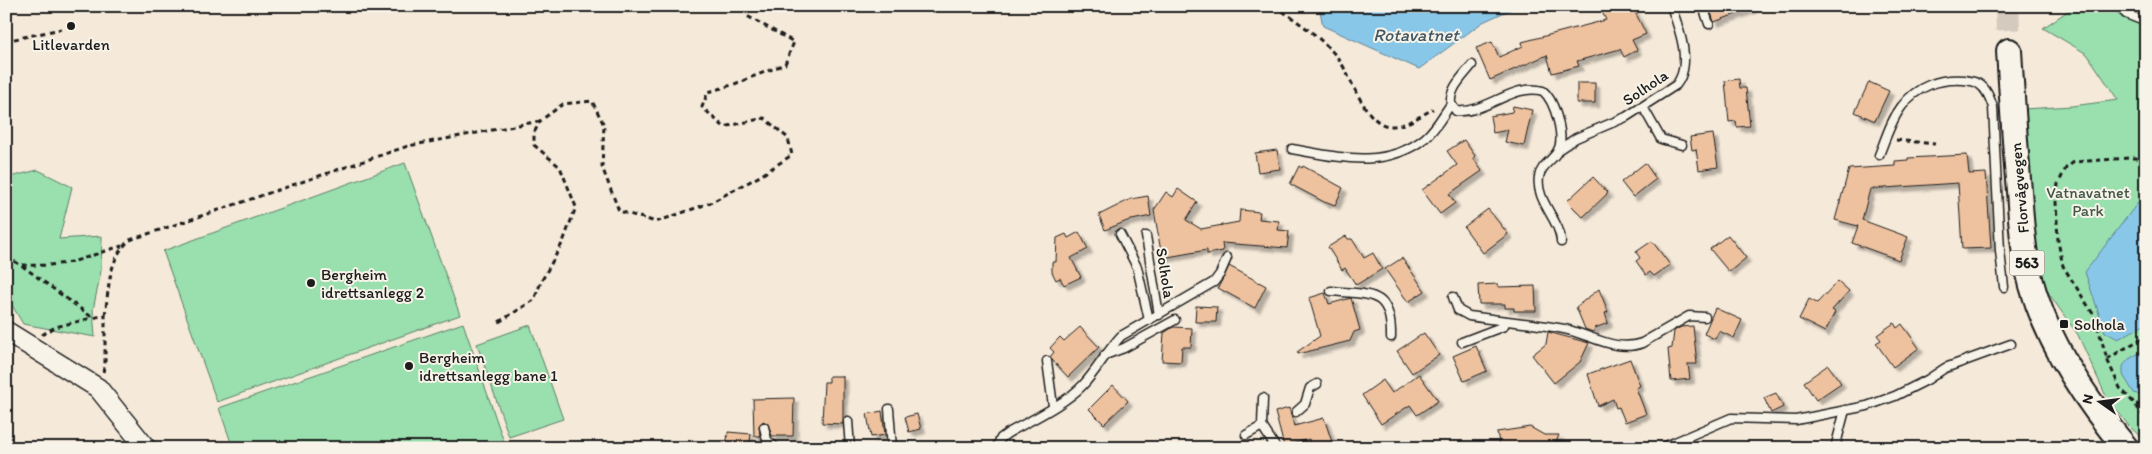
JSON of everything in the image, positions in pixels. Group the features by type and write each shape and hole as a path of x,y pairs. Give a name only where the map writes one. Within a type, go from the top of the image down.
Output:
{"main road":[{"name":"Florvågvegen","path":"2009,52 2021,214 2026,255 2034,289 2044,319 2068,366 2098,412 2126,448"}],"street":[{"path":"6,331 98,388 146,448"}],"lane":[{"name":"Solhola","path":"1561,242 1561,237 1549,214 1540,188 1539,178 1543,168 1558,150 1576,138 1626,117 1676,85 1682,74 1682,43 1671,6"},
{"path":"1703,6 1709,24"},
{"path":"2118,6 2126,14 2146,22"},
{"path":"1292,149 1350,158 1378,159 1399,152 1424,138 1433,130 1451,104 1452,93 1458,82 1472,65"},
{"path":"1879,155 1895,116 1911,96 1931,84 1945,81 1957,79 1979,83 1986,92 1993,107 2000,251 2004,287"},
{"path":"1451,104 1456,111 1461,111 1529,89 1543,91 1549,96 1557,116 1558,150"},
{"path":"1643,107 1661,139 1682,145"},
{"name":"Solhola","path":"1120,234 1137,267 1149,320"},
{"name":"Solhola","path":"1146,236 1159,315"},
{"name":"Solhola","path":"996,448 1001,438 1082,386 1121,336 1214,282 1227,258"},
{"path":"1330,291 1372,295 1380,300 1387,306 1391,318 1391,337"},
{"path":"1454,297 1455,305 1462,313 1505,322 1565,329 1608,343 1635,346 1689,316 1705,317"},
{"name":"Solhola","path":"1105,355 1124,348 1174,320"},
{"path":"1462,342 1504,326 1505,322"},
{"path":"1661,448 1731,418 1796,420 1867,406 1895,396 1928,380 1945,368 2011,344"},
{"path":"1047,361 1053,406"},
{"path":"1296,412 1305,404 1310,388 1317,384"},
{"path":"1263,398 1262,426 1276,448"},
{"path":"888,410 892,448"},
{"path":"1835,448 1845,410"},
{"path":"848,421 850,448"},
{"path":"1246,435 1262,426"},
{"path":"764,428 767,440 776,448"},
{"path":"1680,448 1681,439"}],"path":[{"path":"98,388 105,362 105,315 108,284 116,258 123,246 130,240 408,146 540,121 563,104 592,101 604,125 602,167 619,211 656,222 710,203 760,176 792,154 788,138 764,118 724,127 702,107 708,92 732,85 785,64 794,42 747,16 742,6"},
{"path":"1275,6 1307,28 1339,61 1374,119 1389,126 1402,125 1438,107 1451,104"},
{"path":"6,43 10,40 61,29"},
{"path":"500,322 534,300 541,282 563,242 576,207 560,167 534,145 534,133 540,121"},
{"path":"1904,142 1935,144"},
{"path":"2146,158 2074,162 2066,168 2058,184 2056,202 2058,241 2063,266 2095,317 2107,359 2120,388 2135,404 2146,420"},
{"path":"21,265 57,264 82,259 98,252 123,246"},
{"path":"6,257 21,265 93,318"},
{"path":"33,347 44,332 55,327 105,315"},
{"path":"2107,359 2146,336"},
{"path":"2135,404 2146,406"}],"green space":[{"name":"Vatnavatnet Park","path":"2075,6 2146,6 2146,442 2128,425 2105,394 2078,335 2042,284 2032,228 2024,109 2072,106 2118,100 2087,54 2043,28"},
{"name":"Bergheim idrettsanlegg 2","path":"405,163 460,315 217,402 163,251"},
{"path":"38,170 72,187 59,239 102,236 101,271 93,310 95,337 23,324 6,295 6,178"},
{"name":"Bergheim idrettsanlegg bane 1","path":"463,323 506,448 233,448 219,408"},
{"path":"530,325 563,419 509,437 477,344"}],"water":[{"name":"Rotavatnet","path":"1319,6 1518,6 1483,22 1419,69 1323,26"},
{"path":"2146,192 2146,324 2118,339 2105,332 2085,272"},
{"path":"2146,349 2146,397 2134,393 2123,375 2123,366 2129,359"}],"building":[{"path":"1599,6 1632,6 1646,34 1632,40 1637,50 1624,57 1620,49 1577,61 1579,66 1552,73 1547,55 1490,80 1476,48 1492,42 1499,57 1523,46 1522,42 1606,20"},
{"path":"1709,6 1752,6 1753,8 1714,22"},
{"path":"1739,79 1740,88 1746,88 1750,126 1737,127 1736,121 1729,122 1725,81"},
{"path":"1869,82 1889,91 1875,121 1855,112"},
{"path":"1577,83 1595,83 1595,103 1577,103"},
{"path":"1513,106 1532,110 1524,146 1505,142 1508,130 1493,133 1490,116 1512,112"},
{"path":"1713,134 1718,167 1699,170 1696,149 1692,150 1690,137"},
{"path":"1464,140 1482,171 1449,194 1455,203 1440,214 1422,190 1457,165 1447,151"},
{"path":"1277,150 1280,169 1258,172 1255,153"},
{"path":"1967,155 1969,174 1986,173 1991,248 1962,249 1958,183 1870,189 1862,220 1908,237 1899,260 1852,243 1858,226 1835,220 1849,169 1895,166 1895,161 1908,160 1908,158"},
{"path":"1645,163 1656,179 1633,197 1621,182"},
{"path":"1299,166 1302,168 1303,166 1343,188 1335,205 1326,203 1290,184"},
{"path":"1593,177 1608,193 1583,217 1567,201"},
{"path":"1178,189 1197,202 1186,220 1201,229 1239,222 1240,210 1260,212 1259,219 1279,221 1278,230 1289,231 1287,248 1222,243 1223,251 1207,254 1207,250 1162,258 1154,210 1166,192 1173,197"},
{"path":"1148,196 1151,216 1127,221 1105,230 1099,215 1131,199"},
{"path":"1488,209 1508,234 1483,253 1464,227"},
{"path":"1079,232 1088,249 1071,258 1081,277 1064,285 1060,278 1056,280 1052,272 1052,262 1056,262 1057,238 1066,234 1068,238"},
{"path":"1728,235 1746,258 1729,272 1710,249"},
{"path":"1346,236 1348,239 1352,239 1364,258 1373,253 1382,269 1356,285 1345,268 1342,270 1328,247"},
{"path":"1652,241 1670,265 1654,276 1650,272 1646,275 1636,261 1640,258 1636,252"},
{"path":"1402,258 1425,291 1408,302 1385,269"},
{"path":"1229,266 1266,286 1255,308 1218,288"},
{"path":"1838,281 1849,291 1832,310 1835,312 1825,332 1799,319 1809,299 1817,303"},
{"path":"1498,284 1498,287 1535,286 1536,311 1514,311 1514,308 1505,308 1505,304 1479,304 1478,285"},
{"path":"1599,289 1608,312 1605,313 1608,323 1595,328 1593,332 1585,329 1576,307"},
{"path":"1325,293 1329,304 1351,298 1360,330 1354,332 1350,341 1298,354 1297,352 1320,336 1309,298"},
{"path":"1196,306 1217,307 1216,322 1195,322"},
{"path":"1715,308 1742,320 1734,338 1719,331 1715,339 1704,334"},
{"path":"1894,323 1897,328 1902,324 1919,348 1893,367 1876,343 1881,340 1877,335"},
{"path":"1693,326 1697,364 1688,364 1690,379 1671,381 1668,349 1672,348 1674,331 1681,327"},
{"path":"1080,327 1099,347 1068,377 1050,357 1054,352 1050,348 1060,337 1064,341"},
{"path":"1173,327 1192,328 1191,347 1182,347 1181,362 1162,361 1164,333"},
{"path":"1548,332 1589,343 1580,362 1554,383 1532,355 1546,344"},
{"path":"1424,333 1439,355 1412,373 1397,351"},
{"path":"1476,346 1487,371 1464,381 1453,356"},
{"path":"1630,359 1640,386 1636,388 1646,414 1625,422 1619,407 1616,408 1613,399 1598,406 1588,374"},
{"path":"1828,365 1841,383 1816,400 1804,382"},
{"path":"1419,374 1438,401 1417,415 1410,405 1381,424 1362,395 1383,380 1392,393"},
{"path":"829,376 843,376 843,424 822,423 824,382 829,382"},
{"path":"1113,385 1128,401 1104,424 1089,409"},
{"path":"1776,393 1783,407 1771,413 1764,398"},
{"path":"794,398 793,436 772,436 768,424 763,421 759,426 760,436 754,436 753,399"},
{"path":"1289,408 1294,426 1324,418 1334,448 1311,448 1309,439 1284,446 1275,412"},
{"path":"882,411 885,435 871,437 867,414"},
{"path":"917,414 921,429 909,432 905,417"},
{"path":"1530,427 1544,435 1559,435 1554,448 1500,448 1497,432"},
{"path":"728,432 751,434 749,448 726,448"}],"tunnel":[{"path":"2007,6 2009,51"}],"place":[{"name":"Litlevarden","path":"71,26"},
{"name":"Bergheim idrettsanlegg 2","path":"311,283"},
{"name":"Solhola","path":"2064,324"},
{"name":"Bergheim idrettsanlegg bane 1","path":"409,366"}]}
